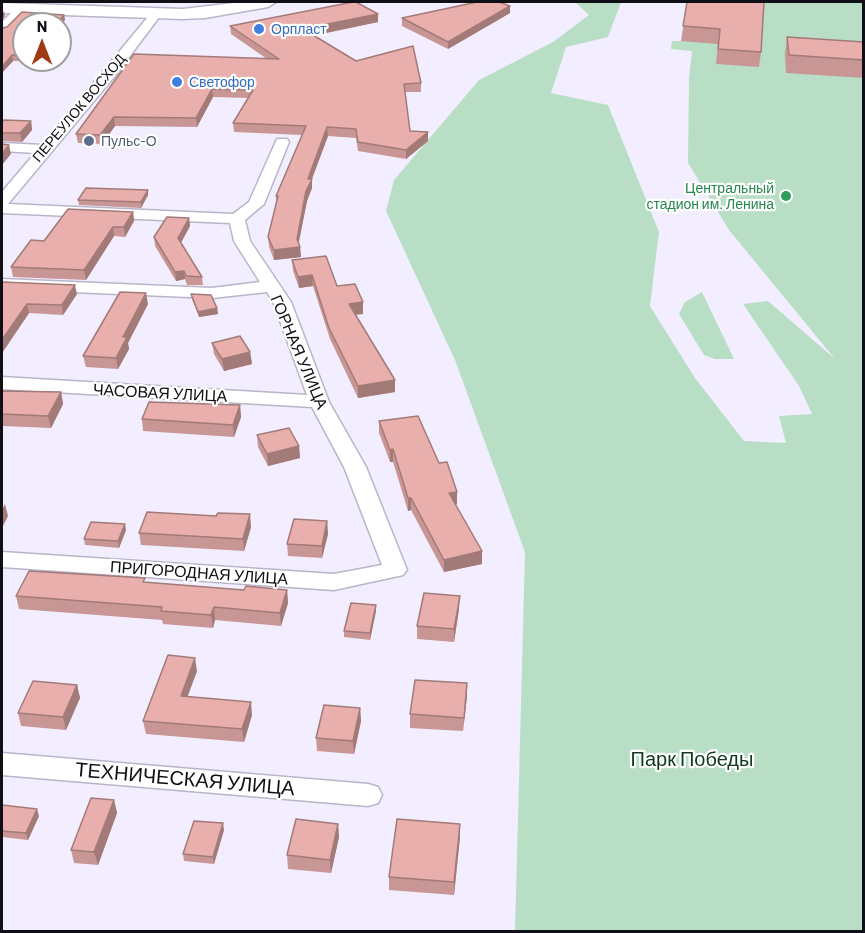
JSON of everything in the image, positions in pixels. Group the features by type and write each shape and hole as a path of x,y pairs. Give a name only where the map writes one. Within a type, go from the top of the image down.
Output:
{"street":[{"path":"2,8 156,14 205,13 268,2"},
{"path":"2,28 21,9"},
{"name":"ПЕРЕУЛОК ВОСХОД","path":"2,201 109,75 156,14"},
{"path":"2,208 237,219 256,204 282,142"},
{"path":"2,147 45,149"},
{"name":"ГОРНАЯ УЛИЦА","path":"237,219 242,241 282,302 319,402 355,467 395,570"},
{"path":"2,284 212,293 271,286"},
{"name":"ЧАСОВАЯ УЛИЦА","path":"2,383 319,402"},
{"name":"ПРИГОРОДНАЯ УЛИЦА","path":"2,560 334,582 395,570"},
{"name":"ТЕХНИЧЕСКАЯ УЛИЦА","path":"2,764 368,795"}],"green space":[{"name":"Парк Победы","path":"575,2 621,2 608,37 566,47 551,93 608,105 659,232 650,306 695,378 744,441 786,443 779,416 812,414 799,386 743,304 768,301 835,359 729,230 688,163 689,78 692,51 671,49 672,41 681,41 706,2 863,2 863,931 515,931 525,552 455,360 386,211 394,180 479,80 553,42 589,15"},
{"path":"702,292 734,359 715,359 704,355 679,314 685,302"}],"building":[{"path":"353,2 378,14 303,29 356,61 413,46 421,83 404,84 410,131 428,132 406,150 358,142 356,129 327,127 308,179 312,179 306,191 297,239 300,247 274,250 268,237 278,196 276,196 306,126 233,123 253,90 212,89 196,118 114,117 100,135 76,134 134,54 279,59 230,26"},
{"path":"477,2 499,2 510,6 448,42 402,18"},
{"path":"687,2 764,2 761,52 718,49 720,29 683,26"},
{"path":"12,22 12,55 2,67 2,28"},
{"path":"787,37 864,42 864,60 789,55"},
{"path":"4,120 31,121 20,133 2,133"},
{"path":"2,144 9,145 2,154"},
{"path":"86,188 148,190 141,202 78,200"},
{"path":"68,209 133,212 124,227 113,227 84,270 11,267 31,240 44,241"},
{"path":"167,217 189,218 178,238 202,277 186,276 184,271 175,272 154,237"},
{"path":"326,256 337,286 355,284 363,302 349,304 395,380 358,386 329,328 312,275 298,277 292,260"},
{"path":"2,282 75,285 62,305 27,304 2,340"},
{"path":"120,292 146,293 123,337 127,337 116,358 83,356"},
{"path":"191,294 211,295 217,308 198,312"},
{"path":"240,336 250,352 222,359 212,343"},
{"path":"2,391 61,392 48,416 2,414"},
{"path":"149,402 240,405 233,425 142,419"},
{"path":"418,416 439,463 447,462 457,492 449,493 482,551 444,560 411,498 408,498 393,449 390,450 379,421"},
{"path":"289,428 299,446 267,454 257,435"},
{"path":"147,512 216,516 218,513 250,514 243,539 139,533"},
{"path":"294,519 327,521 322,546 287,544"},
{"path":"91,522 125,524 118,541 84,539"},
{"path":"29,571 145,578 143,582 244,590 246,586 287,590 280,613 214,607 211,615 161,611 162,607 16,596"},
{"path":"424,593 460,596 454,629 417,626"},
{"path":"351,603 376,605 370,633 344,631"},
{"path":"168,655 195,658 181,696 251,702 242,729 143,721"},
{"path":"415,680 467,683 464,718 410,714"},
{"path":"33,681 77,685 63,717 18,713"},
{"path":"324,705 360,708 353,741 316,738"},
{"path":"91,798 114,800 94,852 71,850"},
{"path":"2,805 37,809 26,833 2,831"},
{"path":"296,819 338,824 330,860 287,855"},
{"path":"397,819 460,824 454,882 389,877"},
{"path":"194,821 223,823 213,857 183,854"}],"place":[{"name":"Орпласт","path":"259,29"},
{"name":"Светофор","path":"177,82"},
{"name":"Пульс-О","path":"89,141"},
{"name":"Центральный стадион им. Ленина","path":"786,196"}]}
